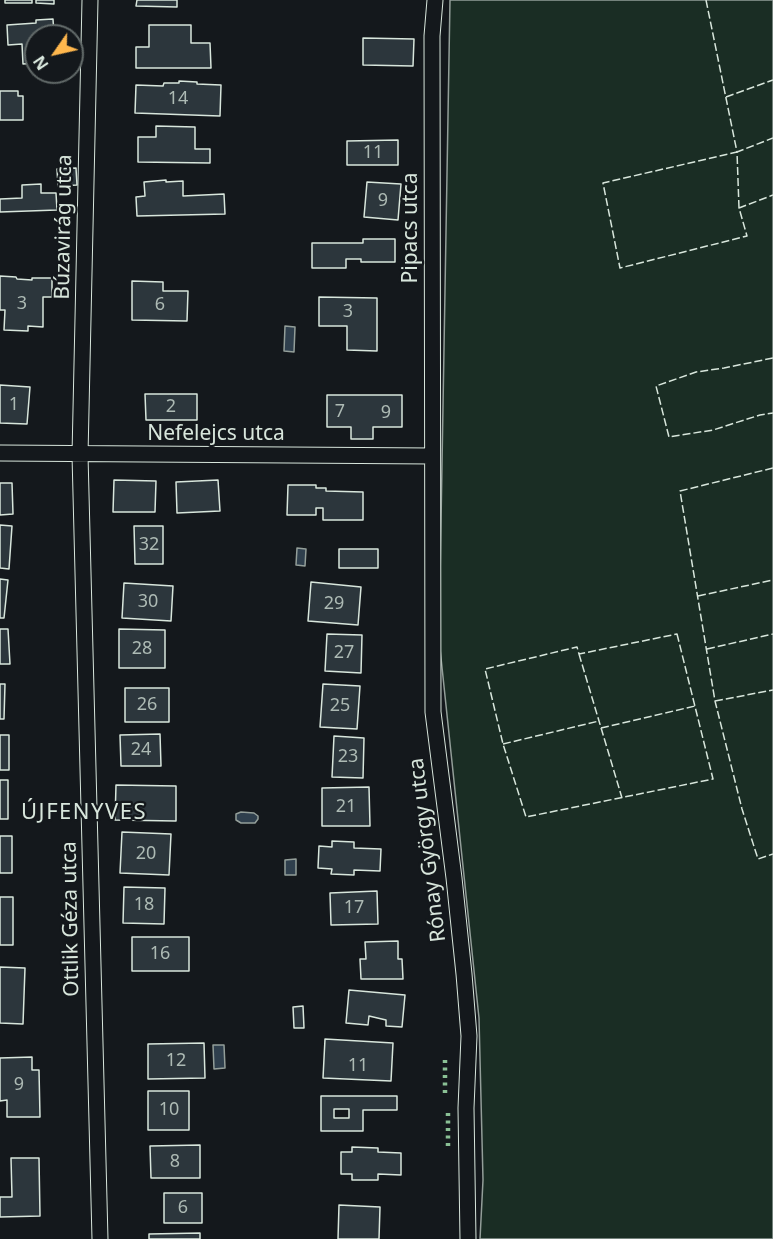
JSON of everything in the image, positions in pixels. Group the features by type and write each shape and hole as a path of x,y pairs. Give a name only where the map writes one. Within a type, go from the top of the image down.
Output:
{"street":[{"name":"Búzavirág utca","path":"80,454 90,0"},
{"name":"Pipacs utca","path":"432,456 432,36 435,0"},
{"name":"Nefelejcs utca","path":"0,453 432,456"},
{"name":"Ottlik Géza utca","path":"80,454 100,1239"},
{"name":"Rónay György utca","path":"432,456 433,712 456,899 469,1036 466,1108 468,1239"}],"green space":[{"path":"450,0 773,0 773,1239 480,1239 483,1180 479,1018 439,639"}],"water":[{"path":"285,326 295,327 294,352 284,351"},
{"path":"297,548 306,549 305,566 296,565"},
{"path":"254,813 258,819 255,823 241,823 236,820 236,814"},
{"path":"296,859 296,875 285,875 285,860"},
{"path":"213,1045 224,1045 225,1068 214,1069"}],"building":[{"path":"5,0 32,0 32,3 5,3"},
{"path":"36,0 54,0 54,4 36,3"},
{"path":"137,0 177,0 177,7 136,6"},
{"path":"53,19 53,24 24,24 23,64 22,44 8,45 7,25 36,23 36,20"},
{"path":"149,25 191,25 191,43 210,43 211,68 136,68 136,47 149,47"},
{"path":"363,38 414,39 413,66 363,65"},
{"path":"179,81 221,85 220,116 135,113 136,85 163,86 164,83 179,83"},
{"path":"0,91 18,91 18,96 23,96 23,120 0,120"},
{"path":"156,126 195,127 195,149 210,149 210,163 138,162 138,137 156,137"},
{"path":"398,140 398,165 347,165 347,141"},
{"path":"76,168 77,185 58,186 57,169"},
{"path":"166,180 166,182 183,181 183,196 224,194 225,214 137,216 136,197 145,196 144,182"},
{"path":"367,182 401,184 398,220 364,217"},
{"path":"41,184 41,193 56,193 57,210 0,212 0,199 22,198 22,185"},
{"path":"363,239 395,239 395,262 361,262 361,259 346,259 346,268 312,268 312,243 363,243"},
{"path":"0,276 32,280 32,278 52,278 52,297 43,297 43,327 28,326 28,331 4,330 5,310 0,310"},
{"path":"132,281 163,282 163,291 188,291 187,321 132,320"},
{"path":"319,297 377,298 377,351 347,350 347,326 319,326"},
{"path":"0,385 30,387 27,424 0,423"},
{"path":"145,394 197,394 197,420 146,420"},
{"path":"327,395 402,395 402,427 373,427 373,439 351,439 351,427 327,427"},
{"path":"114,480 156,481 155,512 113,512"},
{"path":"218,480 220,511 177,513 176,482"},
{"path":"0,483 12,483 13,514 0,515"},
{"path":"288,485 316,485 316,488 326,488 326,491 363,492 363,520 323,520 323,508 316,508 316,515 287,515"},
{"path":"0,525 12,526 9,569 0,568"},
{"path":"134,526 163,526 163,564 135,564"},
{"path":"339,549 378,549 378,568 339,568"},
{"path":"0,579 8,580 4,618 0,618"},
{"path":"311,582 361,587 358,625 308,621"},
{"path":"124,583 173,586 171,621 122,618"},
{"path":"0,629 8,629 10,664 0,664"},
{"path":"119,629 165,630 165,668 119,668"},
{"path":"327,634 362,635 361,673 325,671"},
{"path":"0,684 5,684 4,719 0,719"},
{"path":"323,684 360,686 357,729 320,727"},
{"path":"125,688 169,688 169,722 125,722"},
{"path":"160,734 161,766 121,766 120,735"},
{"path":"0,735 9,735 9,770 0,770"},
{"path":"334,736 364,738 363,778 332,777"},
{"path":"0,780 8,780 8,819 0,819"},
{"path":"116,785 176,786 176,821 115,820"},
{"path":"369,787 370,826 322,826 322,788"},
{"path":"122,832 171,834 169,875 120,873"},
{"path":"0,836 12,836 12,873 0,873"},
{"path":"332,841 354,842 354,848 381,849 380,871 354,870 354,875 331,874 332,869 318,868 319,846 332,847"},
{"path":"124,887 165,888 164,924 123,923"},
{"path":"377,891 378,924 331,925 330,893"},
{"path":"0,897 13,897 13,945 0,945"},
{"path":"132,937 189,937 189,971 132,971"},
{"path":"398,941 398,959 402,959 403,979 361,979 360,959 366,959 365,942"},
{"path":"0,967 25,968 23,1024 0,1023"},
{"path":"349,990 405,995 402,1027 386,1026 386,1020 369,1016 368,1025 346,1023"},
{"path":"303,1006 304,1028 294,1028 293,1007"},
{"path":"325,1039 393,1043 391,1081 323,1078"},
{"path":"204,1043 205,1078 148,1079 148,1044"},
{"path":"32,1057 32,1070 39,1070 40,1117 7,1117 7,1100 0,1101 0,1058"},
{"path":"148,1091 189,1091 189,1130 148,1130"},
{"path":"321,1096 397,1096 397,1110 363,1110 363,1131 321,1131","holes":["334,1109 349,1109 349,1118 334,1118"]},
{"path":"200,1145 200,1178 151,1178 150,1146"},
{"path":"352,1147 378,1148 378,1152 401,1153 401,1175 378,1174 378,1180 352,1180 352,1174 341,1174 341,1152 352,1152"},
{"path":"11,1158 39,1158 40,1216 0,1217 0,1197 12,1197"},
{"path":"164,1193 202,1193 202,1223 164,1223"},
{"path":"339,1205 380,1207 379,1239 338,1239"},
{"path":"200,1233 200,1239 149,1239 149,1234"}],"hedge":[{"path":"445,1060 445,1093"},
{"path":"448,1113 448,1146"}],"fence":[{"path":"706,0 737,152 603,183 620,268 747,236 739,208 773,195"},
{"path":"726,97 773,80"},
{"path":"739,208 737,152 773,138"},
{"path":"773,358 696,372 656,386 669,437 713,430 773,413"},
{"path":"773,468 680,491 715,701 742,809 758,859 773,854"},
{"path":"698,596 773,580"},
{"path":"677,634 713,779 526,817 503,744 485,669 577,647 579,654 677,634"},
{"path":"707,649 773,634"},
{"path":"579,654 622,798"},
{"path":"715,701 773,690"},
{"path":"601,728 695,706"},
{"path":"503,744 599,721"}],"district":[{"name":"ÚJFENYVES","path":"84,813"}]}
